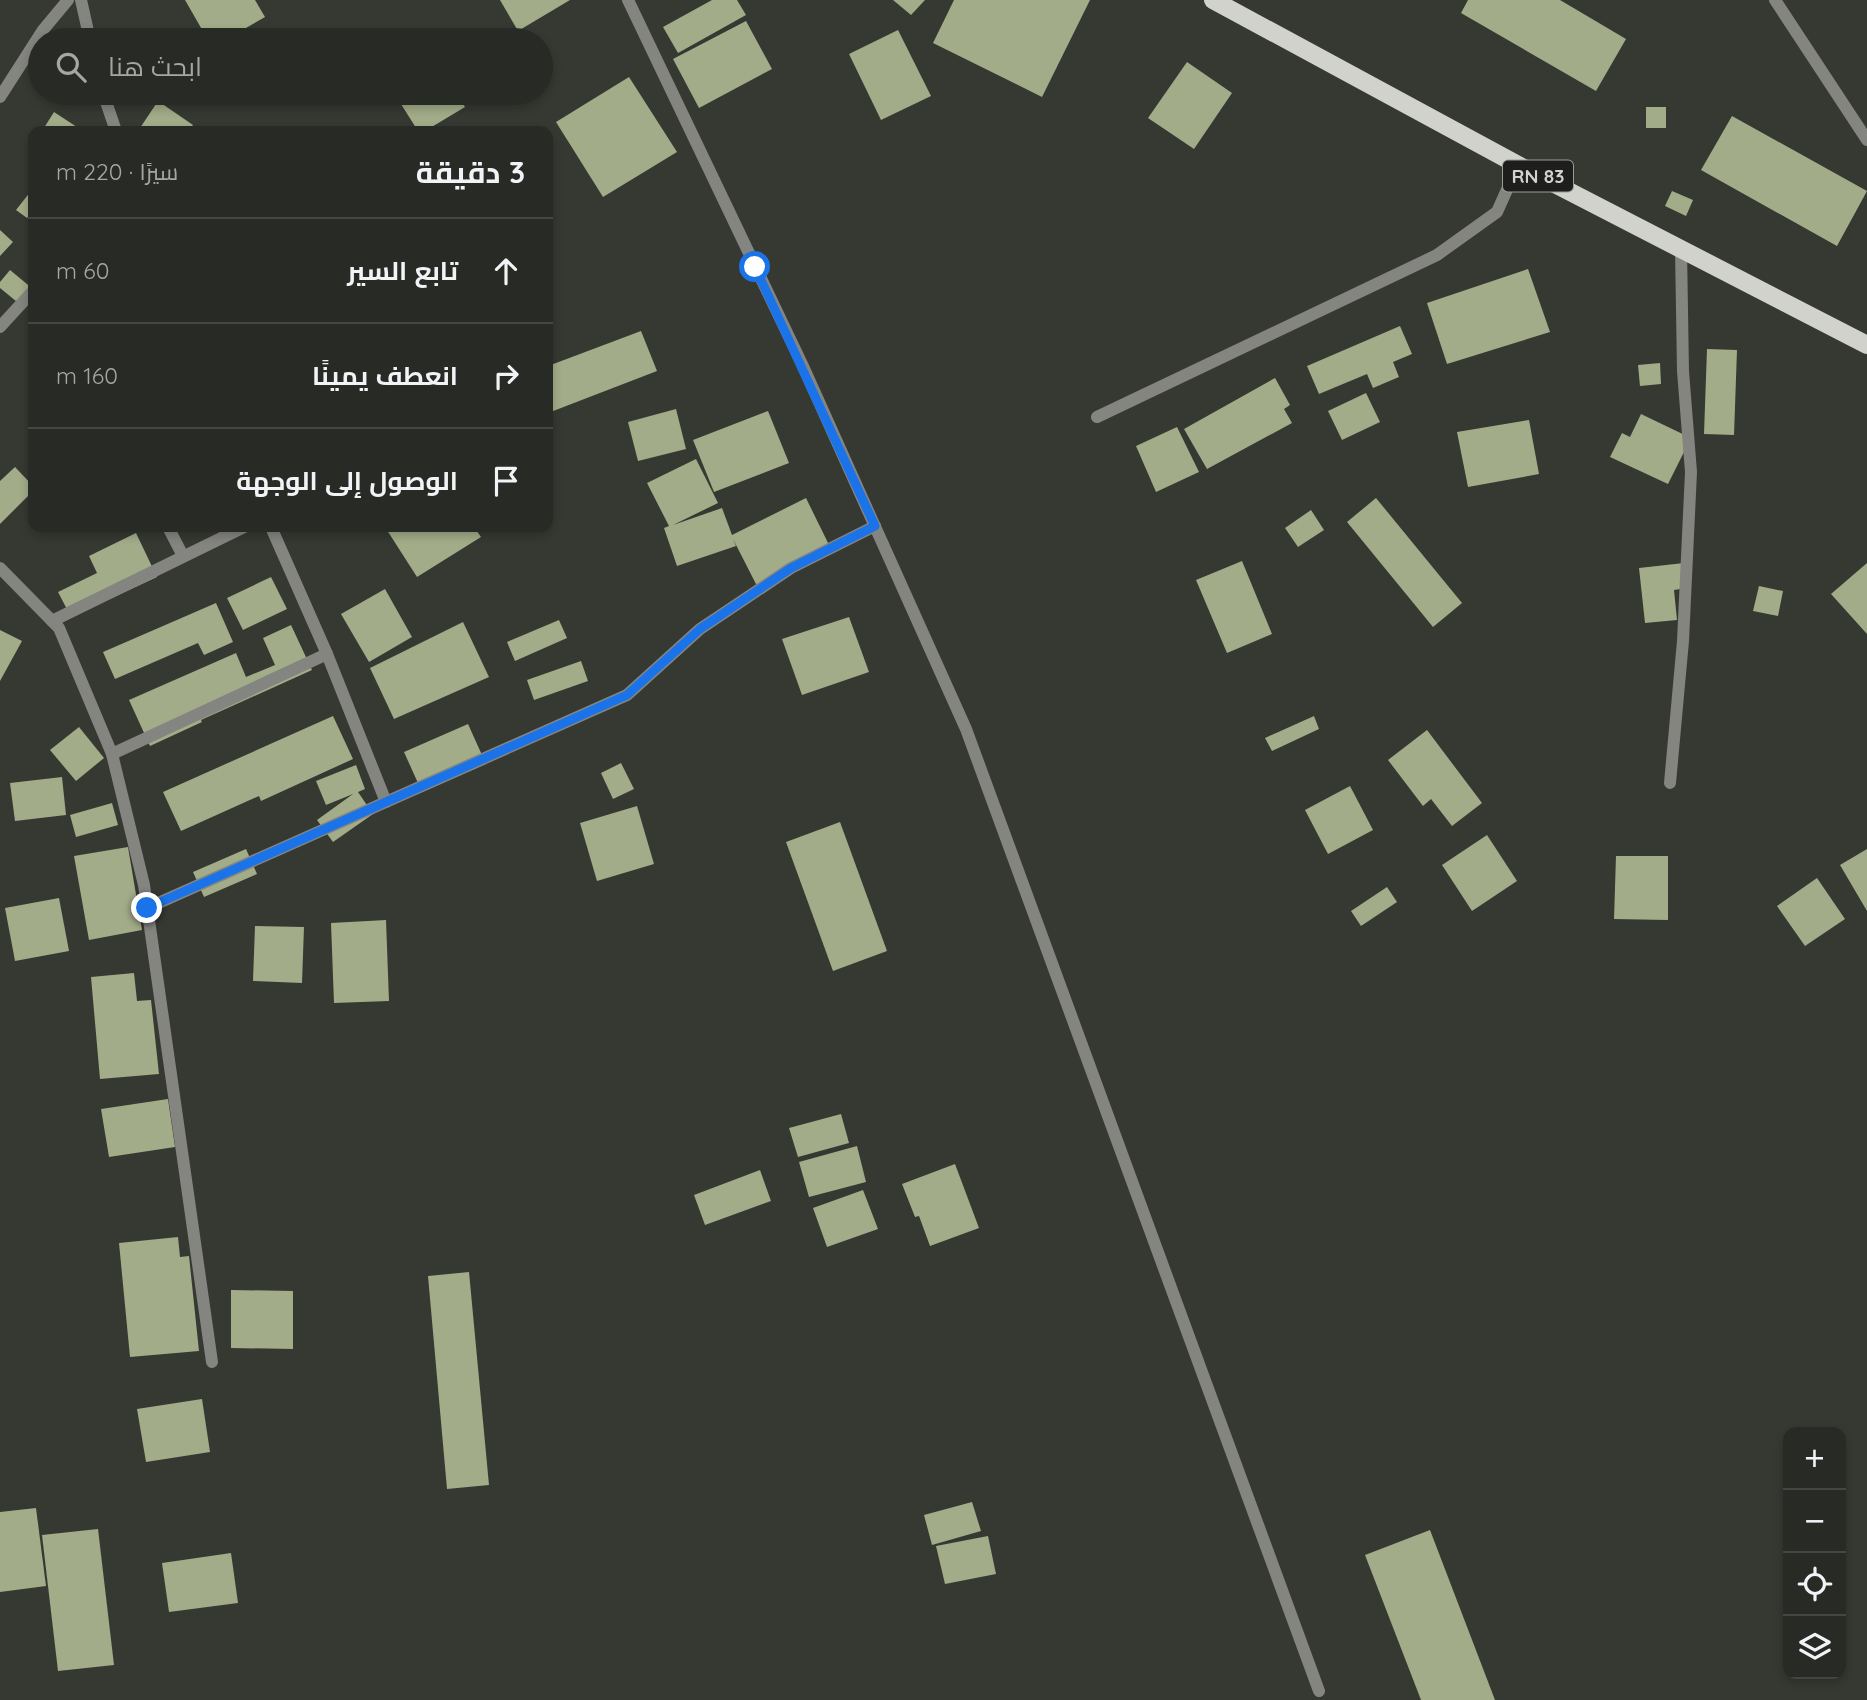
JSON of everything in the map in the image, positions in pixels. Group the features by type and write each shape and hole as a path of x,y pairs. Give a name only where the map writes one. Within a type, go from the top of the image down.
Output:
{"main road":[{"name":"RN 83","path":"1213,0 1518,165 1867,345"}],"street":[{"path":"45,28 68,0"},
{"path":"81,0 87,28"},
{"path":"628,0 802,364 966,729 1319,1691"},
{"path":"1775,0 1867,140"},
{"path":"0,97 28,53"},
{"path":"107,105 114,126"},
{"path":"1097,417 1437,255 1497,212 1518,165"},
{"path":"1670,783 1683,641 1691,472 1683,371 1681,249"},
{"path":"0,327 28,296"},
{"path":"147,908 627,695 700,629 791,568 875,526"},
{"path":"171,532 183,556"},
{"path":"52,621 233,532"},
{"path":"273,532 327,654 386,802"},
{"path":"0,568 59,628 112,754 147,908 212,1362"},
{"path":"112,754 327,654"}],"building":[{"path":"185,0 255,0 265,17 246,28 201,28"},
{"path":"500,0 570,0 523,28 516,28"},
{"path":"712,0 737,0 746,15 678,53 663,27"},
{"path":"893,0 925,0 911,15"},
{"path":"954,0 1090,0 1042,97 933,43"},
{"path":"1468,0 1560,0 1626,39 1596,91 1461,13"},
{"path":"746,21 772,69 699,108 673,59"},
{"path":"898,30 931,96 881,120 849,54"},
{"path":"1187,62 1232,93 1194,149 1148,118"},
{"path":"629,77 677,152 603,197 556,122"},
{"path":"155,105 164,105 193,125 192,126 141,126"},
{"path":"402,105 465,107 433,126 415,126"},
{"path":"1646,107 1666,107 1666,128 1646,128"},
{"path":"54,112 75,126 45,126"},
{"path":"1732,116 1867,191 1837,246 1701,170"},
{"path":"1672,191 1693,200 1686,216 1665,206"},
{"path":"28,195 27,218 16,210"},
{"path":"0,230 13,242 0,256"},
{"path":"1528,269 1550,332 1447,364 1427,303"},
{"path":"10,270 28,285 28,297 22,306 0,288 0,282"},
{"path":"1400,326 1412,354 1393,362 1399,377 1373,388 1367,374 1319,394 1307,366"},
{"path":"641,331 657,371 553,411 553,364"},
{"path":"1707,349 1737,350 1734,435 1704,434"},
{"path":"1660,363 1661,384 1640,386 1638,365"},
{"path":"1275,378 1290,405 1284,409 1292,423 1207,469 1184,429"},
{"path":"1366,393 1380,422 1342,440 1328,411"},
{"path":"676,409 686,449 638,461 628,422"},
{"path":"768,411 789,463 714,492 693,440"},
{"path":"1641,414 1691,438 1668,484 1610,457 1622,433 1630,437"},
{"path":"1529,420 1539,474 1468,487 1457,432"},
{"path":"1177,427 1199,472 1156,492 1136,446"},
{"path":"696,459 718,503 673,525 722,508 732,535 806,498 831,549 757,586 733,539 736,546 677,566 664,528 669,526 647,483"},
{"path":"15,467 28,481 28,496 0,524 0,481"},
{"path":"1376,498 1462,603 1433,627 1347,522"},
{"path":"1311,510 1324,530 1298,547 1285,528"},
{"path":"388,532 478,532 481,537 417,577"},
{"path":"136,533 157,577 71,617 58,592 97,573 89,556"},
{"path":"1242,561 1272,634 1227,653 1196,580"},
{"path":"1684,563 1687,588 1674,590 1677,620 1645,623 1639,568"},
{"path":"1867,563 1867,634 1831,594"},
{"path":"271,577 287,609 243,630 227,598"},
{"path":"1759,586 1783,591 1778,616 1753,611"},
{"path":"385,589 412,637 369,662 341,614"},
{"path":"216,603 233,642 204,655 198,643 115,679 103,652"},
{"path":"849,617 869,672 802,695 782,639"},
{"path":"559,620 567,638 515,661 507,642"},
{"path":"463,622 489,677 394,719 370,668"},
{"path":"291,625 312,670 150,746 129,700 236,653 246,677 275,665 263,638"},
{"path":"0,630 22,641 0,681"},
{"path":"581,661 588,681 534,700 527,680"},
{"path":"333,716 353,759 261,801 259,796 181,831 163,792"},
{"path":"1314,716 1319,729 1272,751 1265,738"},
{"path":"468,724 486,764 422,792 404,752"},
{"path":"79,727 104,758 76,781 50,750"},
{"path":"1427,730 1482,803 1452,826 1431,799 1423,806 1388,760"},
{"path":"621,763 634,789 613,799 601,773"},
{"path":"356,765 365,789 358,792 373,814 333,842 317,820 353,794 326,805 316,781"},
{"path":"62,777 66,815 15,821 10,783"},
{"path":"1350,786 1373,830 1328,854 1305,810"},
{"path":"112,803 118,825 76,837 70,815"},
{"path":"637,806 654,864 597,881 580,823"},
{"path":"840,822 887,951 833,971 786,842"},
{"path":"1487,835 1517,881 1472,911 1442,865"},
{"path":"128,847 142,930 89,940 74,856"},
{"path":"246,849 257,874 204,897 193,872"},
{"path":"1867,849 1867,911 1840,865"},
{"path":"1616,856 1668,856 1668,920 1614,919"},
{"path":"1817,878 1845,919 1805,946 1777,906"},
{"path":"1387,887 1397,902 1361,926 1351,911"},
{"path":"59,898 69,951 15,961 5,908"},
{"path":"386,920 389,1001 334,1003 331,923"},
{"path":"255,926 304,927 302,983 253,981"},
{"path":"134,973 137,1001 151,1000 159,1074 100,1079 91,977"},
{"path":"168,1099 175,1147 109,1157 101,1109"},
{"path":"841,1114 849,1143 798,1157 789,1128"},
{"path":"857,1146 866,1182 809,1197 799,1162"},
{"path":"955,1164 979,1228 930,1246 919,1216 915,1217 902,1184"},
{"path":"760,1170 771,1201 705,1225 694,1195"},
{"path":"863,1190 878,1229 827,1247 813,1208"},
{"path":"178,1237 180,1257 189,1256 199,1351 130,1357 119,1243"},
{"path":"469,1272 489,1485 447,1489 428,1276"},
{"path":"231,1290 293,1291 293,1349 231,1348"},
{"path":"202,1399 210,1452 146,1462 137,1409"},
{"path":"972,1502 981,1531 932,1545 924,1515"},
{"path":"36,1508 46,1586 0,1592 0,1512"},
{"path":"98,1529 114,1665 58,1671 42,1535"},
{"path":"1430,1530 1495,1700 1421,1700 1365,1555"},
{"path":"988,1536 996,1574 945,1584 936,1546"},
{"path":"231,1553 238,1603 169,1612 162,1563"}],"route":[{"path":"147,908 627,695 700,629 791,568 875,526 755,267"}]}
